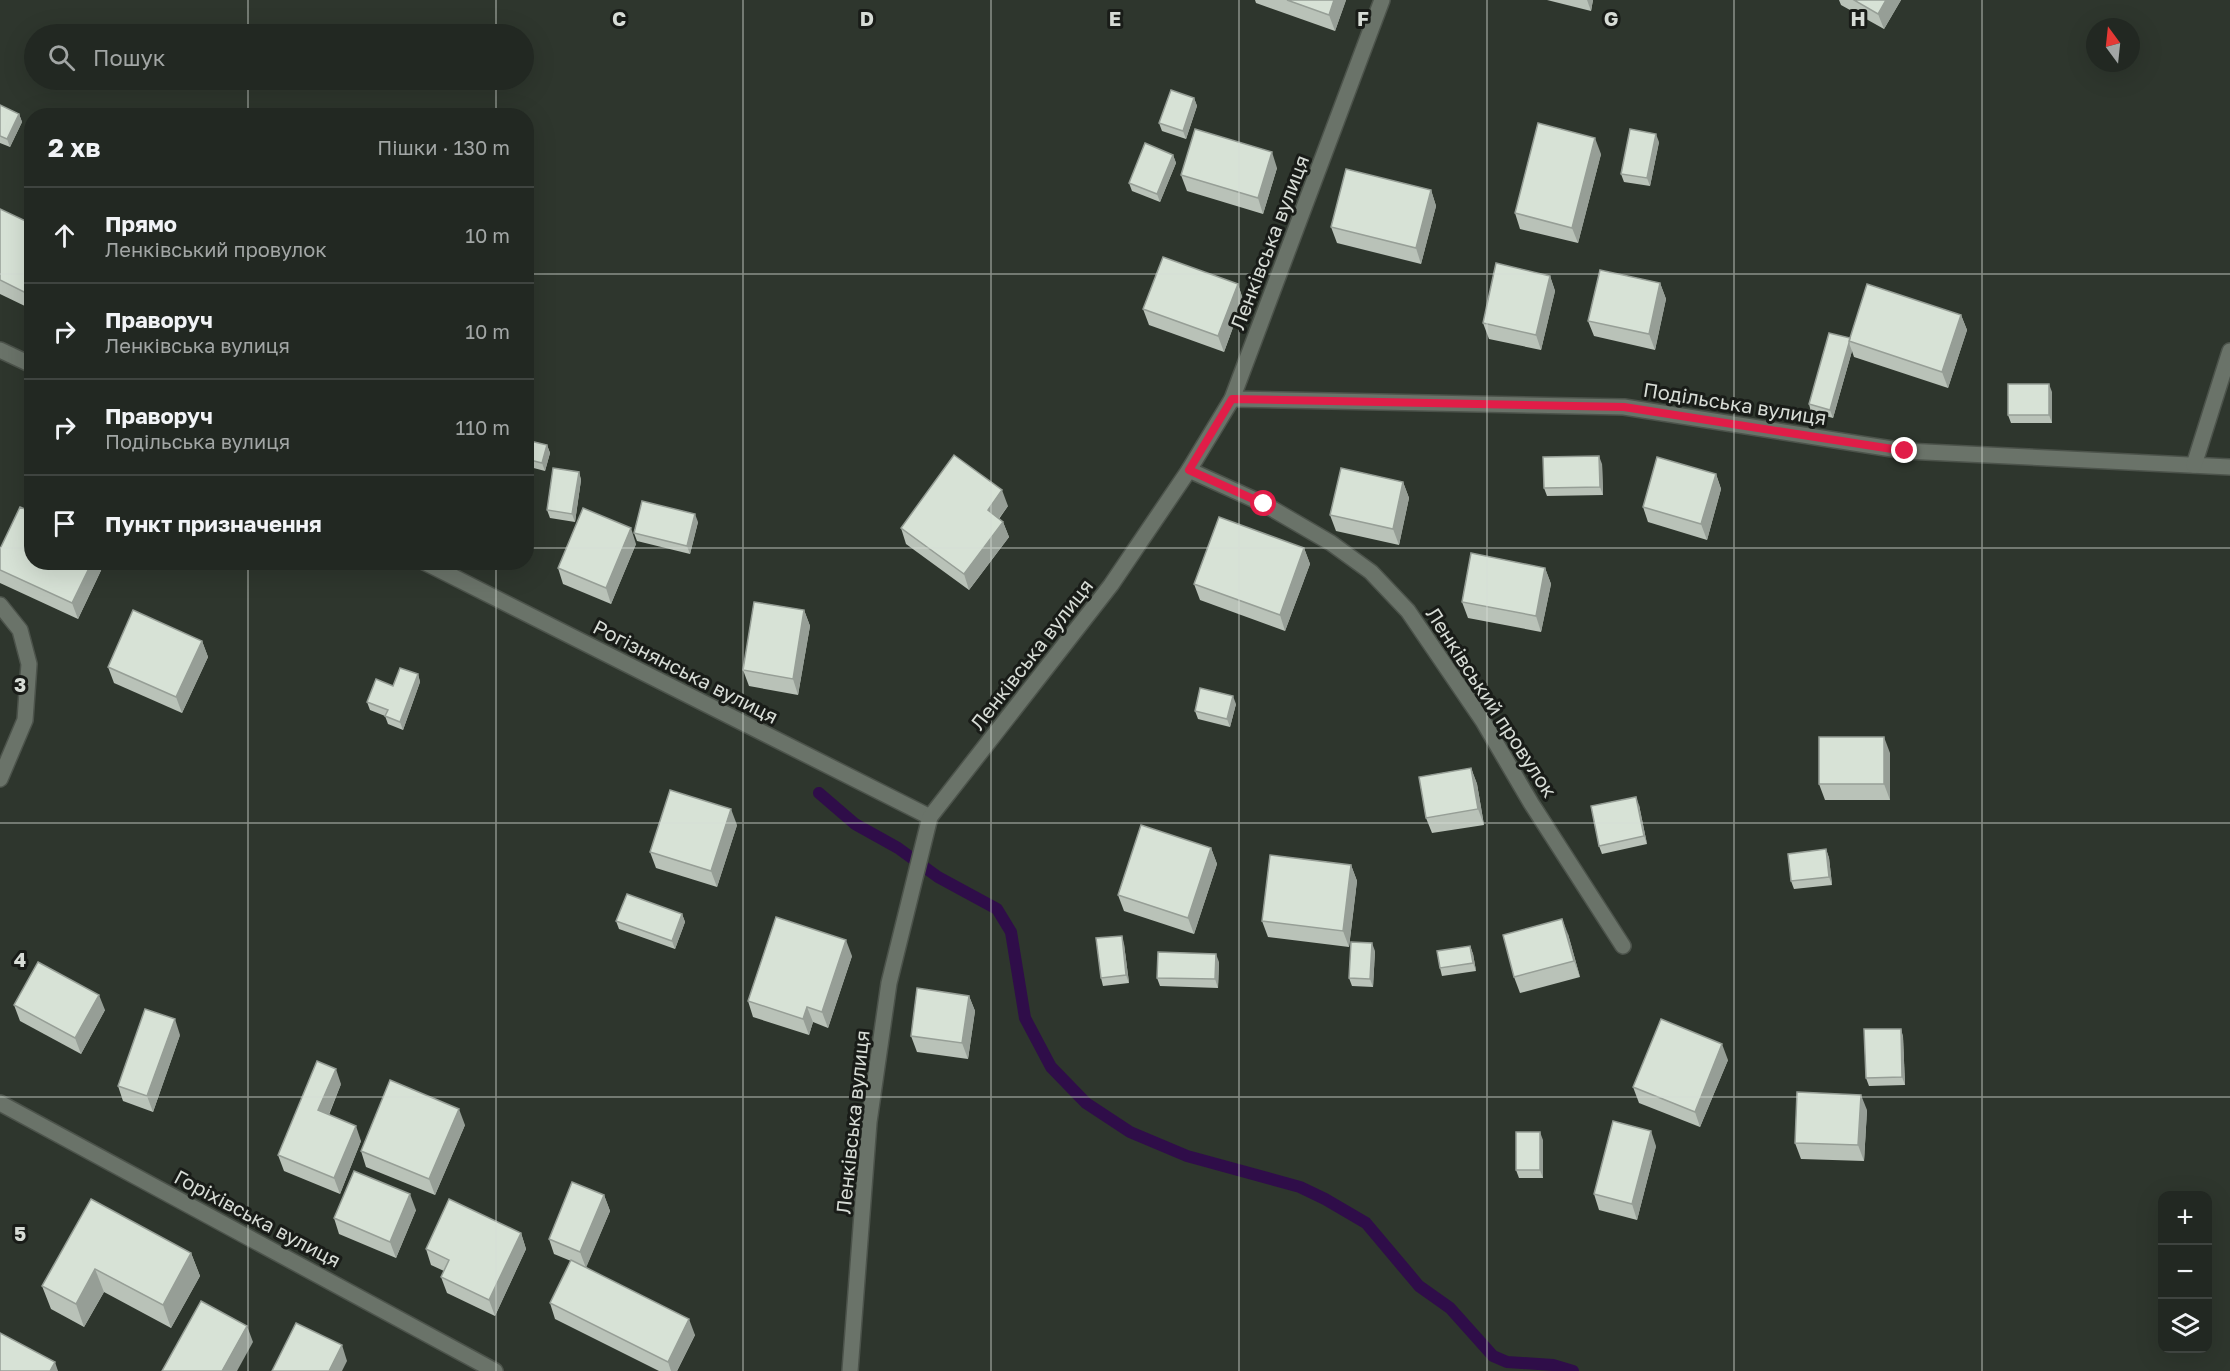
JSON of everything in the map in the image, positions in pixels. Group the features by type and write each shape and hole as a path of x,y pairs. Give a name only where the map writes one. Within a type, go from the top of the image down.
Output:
{"street":[{"name":"Ленківська вулиця","path":"850,1371 869,1122 889,983 930,817 1111,585 1189,470 1232,399 1382,0"},
{"path":"0,350 24,361"},
{"path":"2194,465 2230,351"},
{"name":"Подільська вулиця","path":"1232,399 1624,407 1905,451 2230,467"},
{"name":"Ленківський провулок","path":"1189,470 1264,504 1331,543 1371,572 1408,611 1483,721 1531,803 1623,946"},
{"name":"Рогізнянська вулиця","path":"440,570 930,817"},
{"path":"0,605 20,630 29,664 25,720 0,779"},
{"name":"Горіхівська вулиця","path":"0,1103 495,1371"}],"building":[{"path":"1287,0 1334,0 1329,15"},
{"path":"1854,0 1886,0 1878,14"},
{"path":"1171,90 1194,98 1183,131 1159,123"},
{"path":"0,105 19,114 7,139 0,136"},
{"path":"1538,123 1595,138 1572,228 1515,213"},
{"path":"1195,129 1272,152 1258,198 1181,175"},
{"path":"1630,129 1656,134 1647,178 1621,174"},
{"path":"1145,143 1173,155 1157,194 1129,183"},
{"path":"1346,169 1431,190 1416,248 1331,227"},
{"path":"0,209 24,220 24,292 0,280"},
{"path":"1163,257 1238,284 1218,336 1143,309"},
{"path":"1496,263 1550,276 1536,335 1483,323"},
{"path":"1600,270 1660,283 1649,334 1588,321"},
{"path":"1867,284 1961,315 1942,372 1849,341"},
{"path":"1829,333 1850,338 1830,410 1809,404"},
{"path":"2008,384 2049,384 2049,415 2008,415"},
{"path":"534,442 547,445 542,463 534,461"},
{"path":"954,455 1002,490 988,510 1003,522 964,574 901,528"},
{"path":"1599,456 1600,487 1544,488 1543,457"},
{"path":"1657,457 1716,474 1701,524 1643,507"},
{"path":"553,468 579,472 572,514 547,510"},
{"path":"1341,468 1403,482 1393,529 1330,515"},
{"path":"642,501 695,514 687,546 634,533"},
{"path":"20,507 24,509 24,570 88,570 72,603 0,570 0,549"},
{"path":"583,508 631,528 606,588 558,568"},
{"path":"1219,517 1304,548 1280,615 1194,584"},
{"path":"1471,553 1545,568 1536,616 1462,602"},
{"path":"754,602 804,610 793,679 743,670"},
{"path":"133,610 202,641 176,697 108,667"},
{"path":"400,668 418,674 400,722 385,716 388,710 367,702 376,679 393,686"},
{"path":"1200,688 1233,696 1227,719 1195,711"},
{"path":"1819,737 1884,737 1884,784 1819,784"},
{"path":"1471,768 1478,809 1426,818 1419,777"},
{"path":"670,790 731,809 711,871 650,852"},
{"path":"1636,797 1644,836 1599,846 1591,806"},
{"path":"1141,825 1211,848 1188,918 1118,895"},
{"path":"1826,849 1829,877 1791,881 1788,854"},
{"path":"1270,855 1351,865 1343,931 1262,921"},
{"path":"627,894 682,914 672,941 616,921"},
{"path":"776,917 846,940 822,1012 807,1007 803,1019 748,1001"},
{"path":"1562,919 1574,961 1514,977 1503,935"},
{"path":"1122,936 1126,975 1101,978 1096,938"},
{"path":"1351,942 1372,943 1370,979 1349,978"},
{"path":"1470,946 1473,963 1440,968 1437,951"},
{"path":"1158,952 1216,954 1215,979 1157,978"},
{"path":"38,962 99,995 75,1038 14,1005"},
{"path":"917,988 969,996 962,1043 911,1036"},
{"path":"145,1009 175,1019 147,1096 118,1086"},
{"path":"1661,1019 1722,1044 1695,1112 1633,1087"},
{"path":"1864,1029 1901,1029 1902,1077 1866,1078"},
{"path":"317,1061 336,1069 318,1110 356,1126 334,1178 278,1155"},
{"path":"390,1080 459,1109 429,1179 361,1151"},
{"path":"1797,1092 1861,1095 1858,1145 1795,1143"},
{"path":"1613,1121 1651,1131 1632,1204 1594,1194"},
{"path":"1516,1132 1540,1132 1540,1170 1516,1170"},
{"path":"354,1171 410,1194 390,1242 334,1218"},
{"path":"572,1182 604,1195 580,1252 549,1239"},
{"path":"91,1199 191,1253 163,1305 95,1269 76,1304 42,1286"},
{"path":"449,1199 521,1233 489,1300 441,1277 449,1260 426,1249"},
{"path":"571,1260 689,1319 668,1362 550,1303"},
{"path":"201,1301 247,1326 222,1371 162,1371"},
{"path":"296,1323 342,1345 329,1371 272,1371"},
{"path":"0,1333 55,1362 50,1371 0,1371"}],"waterway":[{"path":"819,793 855,824 898,848 938,877 997,909 1011,932 1025,1018 1051,1067 1086,1103 1130,1132 1187,1156 1300,1187 1325,1199 1366,1223 1419,1286 1450,1308 1493,1356 1507,1362 1553,1365 1573,1371"}],"route":[{"path":"1264,504 1189,470 1232,399 1624,407 1905,451"}]}
